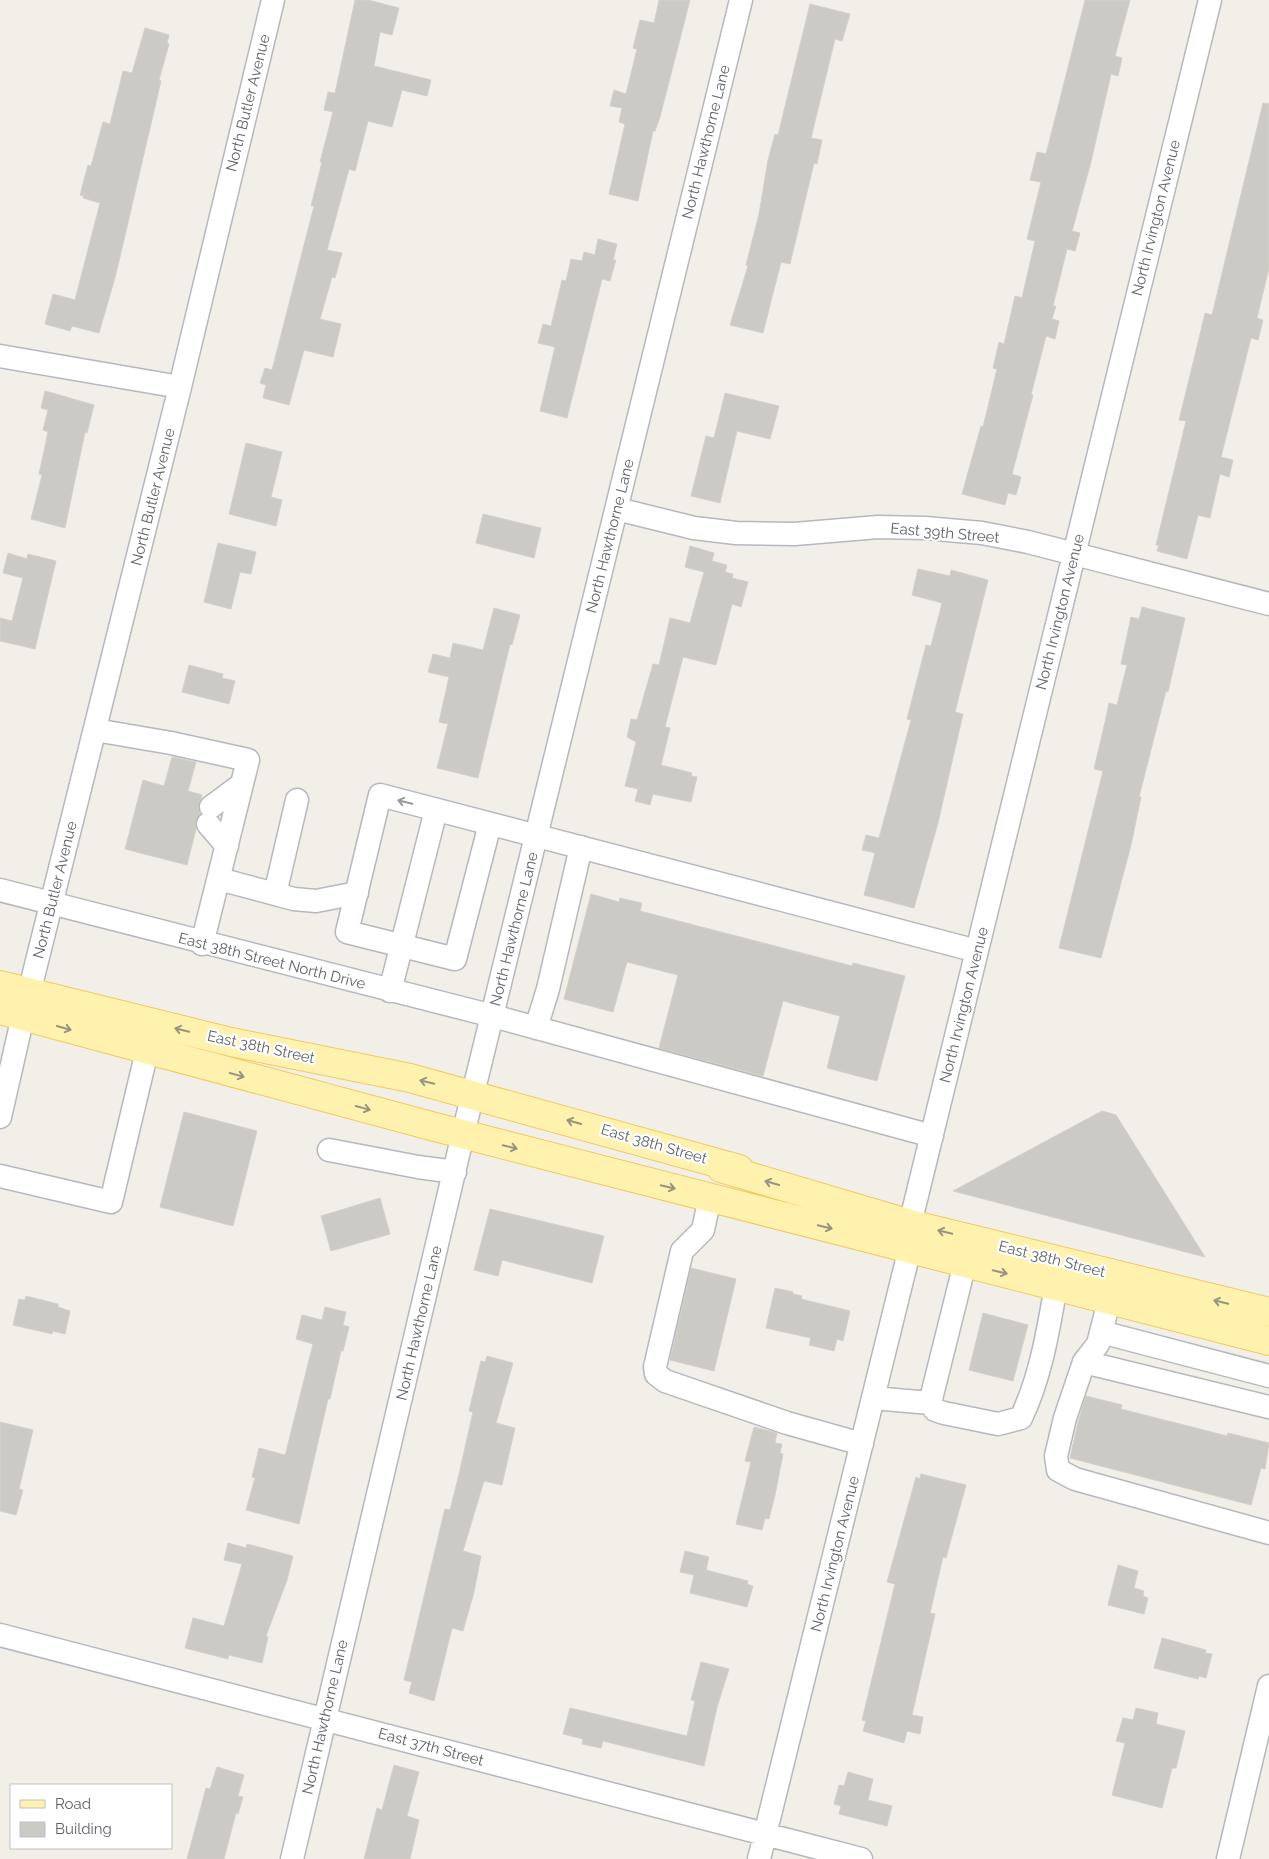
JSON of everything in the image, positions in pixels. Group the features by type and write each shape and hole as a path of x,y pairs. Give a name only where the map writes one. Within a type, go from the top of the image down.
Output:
{"main road":[{"name":"East 38th Street","path":"0,985 17,1006 147,1051 463,1134 710,1197 910,1236 1269,1312"},
{"name":"East 38th Street","path":"17,1006 231,1042 410,1078 474,1093 739,1169 721,1168 910,1236 965,1263 1269,1340"}],"street":[{"name":"North Butler Avenue","path":"0,1117 5,1070 17,1006 52,904 180,387 273,0"},
{"name":"North Hawthorne Lane","path":"292,1859 463,1134 741,0"},
{"name":"North Irvington Avenue","path":"759,1859 862,1444 932,1136 1210,0"},
{"path":"0,356 180,387"},
{"name":"East 39th Street","path":"617,509 694,528 736,533 795,534 846,528 925,528 982,533 1074,554 1269,604"},
{"path":"94,730 171,743 248,760 202,944"},
{"path":"227,846 210,815 242,784"},
{"path":"490,824 455,959 347,932 380,796 581,847 977,951"},
{"path":"275,894 297,800"},
{"path":"390,990 436,810"},
{"path":"536,1028 548,989 581,847"},
{"path":"219,879 294,899 316,901 357,894"},
{"name":"East 38th Street North Drive","path":"0,890 202,944 493,1016 932,1136"},
{"path":"0,1176 112,1202 147,1051"},
{"path":"329,1150 455,1172"},
{"path":"710,1197 703,1230 682,1251 655,1367 656,1374 665,1381 750,1410 862,1444"},
{"path":"930,1403 965,1263"},
{"path":"873,1398 930,1403 935,1410 944,1413 998,1424 1020,1418 1032,1394 1046,1340 1056,1286"},
{"path":"1109,1301 1098,1344 1084,1362 1065,1418 1056,1456 1058,1470 1076,1479 1269,1533"},
{"path":"1101,1332 1269,1376"},
{"path":"1084,1362 1269,1407"},
{"name":"East 37th Street","path":"0,1635 861,1859"},
{"path":"1228,1859 1269,1686"}],"building":[{"path":"355,0 368,0 399,8 392,35 380,32 374,66 431,80 427,96 402,90 392,127 368,121 355,171 349,169 327,250 342,253 335,278 332,277 320,319 341,324 333,357 304,350 289,405 263,398 266,385 260,383 265,368 272,370 314,206 311,206 333,112 324,110 328,92 335,93"},
{"path":"659,0 690,0 660,117 655,131 653,131 638,201 609,194 625,124 619,122 622,108 610,106 614,90 626,94 637,49 633,48 640,20 654,23"},
{"path":"1085,0 1130,0 1115,56 1122,58 1118,76 1111,74 1091,162 1072,231 1080,233 1075,251 1067,249 1053,306 1056,306 1052,319 1059,321 1055,339 1046,336 1031,394 1033,395 1012,474 1021,477 1016,495 1008,493 1005,505 962,494 981,426 983,427 997,369 993,368 999,342 1004,344 1015,296 1022,298 1035,241 1027,239 1041,182 1030,180 1037,152 1046,154"},
{"path":"810,4 850,14 842,41 835,39 811,138 822,140 817,164 814,163 790,264 781,262 763,333 730,325 748,266 746,265 759,214 768,160 775,134 778,135"},
{"path":"145,28 169,35 167,43 169,44 159,80 161,81 116,274 99,333 72,326 70,331 45,324 53,294 75,300 100,203 83,198 84,196 80,195 88,165 91,166 103,122 110,124 123,71 132,73"},
{"path":"1263,103 1269,104 1269,268 1257,318 1263,320 1258,340 1251,338 1221,457 1233,460 1229,477 1220,474 1210,518 1198,515 1187,559 1157,551 1159,545 1156,545 1186,421 1179,420 1205,313 1212,315"},
{"path":"598,239 617,244 613,260 616,260 610,281 602,279 567,418 540,411 555,347 538,343 543,324 551,326 562,280 566,281 571,259 582,261 584,252 595,255"},
{"path":"45,391 94,405 87,433 85,432 65,528 31,519 42,475 39,474 48,432 43,430 48,410 41,408"},
{"path":"725,393 779,406 770,439 737,431 720,503 691,496 706,436 714,438"},
{"path":"246,443 282,452 271,497 282,500 276,526 229,514"},
{"path":"483,514 541,528 534,558 476,543"},
{"path":"218,543 256,552 251,574 240,572 231,609 204,602"},
{"path":"690,546 714,553 712,561 727,565 725,572 733,574 732,578 748,582 741,607 732,604 716,665 683,657 665,727 670,728 661,765 692,773 691,776 697,777 691,802 653,794 650,805 635,801 638,789 625,786 636,742 627,737 631,719 637,720 653,664 659,665 670,618 690,623 704,572 685,567"},
{"path":"8,553 27,559 28,554 56,561 35,649 0,641 0,618 12,621 23,578 3,573"},
{"path":"918,569 950,576 951,570 988,580 955,712 963,714 938,823 914,908 864,895 875,853 862,850 866,835 879,838 911,720 907,719 926,645 931,646 942,603 912,595"},
{"path":"1142,607 1185,618 1168,692 1166,691 1139,797 1141,797 1131,845 1101,958 1059,948 1103,771 1094,769 1109,703 1117,705 1127,665 1121,664 1131,617 1139,619"},
{"path":"494,608 520,615 512,645 510,644 478,778 437,768 448,724 439,722 449,677 428,672 433,654 450,658 453,643 483,650"},
{"path":"189,665 223,674 222,678 235,681 229,704 182,692"},
{"path":"172,757 196,762 188,791 202,795 198,808 200,814 196,820 196,829 187,865 125,849 143,780 164,786"},
{"path":"591,894 619,902 620,898 642,903 640,911 852,966 853,963 905,976 877,1081 827,1068 840,1016 783,1001 763,1076 659,1048 678,975 627,962 613,1012 564,999"},
{"path":"1102,1111 1116,1115 1205,1257 953,1191"},
{"path":"184,1112 257,1131 233,1226 160,1207"},
{"path":"380,1198 390,1234 331,1251 321,1216"},
{"path":"490,1209 604,1236 592,1283 502,1260 498,1276 474,1270"},
{"path":"691,1268 736,1279 714,1371 670,1360"},
{"path":"775,1288 793,1292 793,1294 802,1296 801,1299 850,1311 843,1341 837,1339 834,1351 809,1345 811,1338 766,1328"},
{"path":"26,1296 58,1304 58,1307 70,1311 65,1334 53,1331 52,1334 13,1325 19,1299 25,1300"},
{"path":"325,1307 346,1312 343,1325 349,1327 343,1351 341,1351 330,1399 328,1399 299,1524 246,1510 255,1478 252,1477 259,1448 285,1455 286,1452 313,1344 296,1339 302,1315 322,1320"},
{"path":"983,1313 1028,1325 1013,1381 969,1370"},
{"path":"487,1356 513,1363 496,1423 515,1428 502,1485 484,1481 463,1551 481,1556 474,1592 463,1631 452,1628 434,1701 409,1693 412,1682 404,1680 445,1509 450,1510 459,1474 473,1412 469,1411 481,1361 485,1362"},
{"path":"1086,1396 1122,1405 1121,1409 1227,1436 1228,1433 1269,1443 1265,1469 1261,1468 1251,1505 1070,1458"},
{"path":"0,1422 33,1430 19,1489 23,1490 16,1515 0,1511"},
{"path":"754,1427 777,1433 775,1443 782,1444 780,1453 783,1454 769,1519 765,1518 762,1530 736,1524 751,1462 745,1461"},
{"path":"921,1474 966,1485 946,1558 943,1557 930,1613 935,1614 912,1715 923,1717 920,1734 907,1731 904,1743 863,1731 866,1721 862,1720 895,1584 887,1582 916,1477 920,1479"},
{"path":"228,1543 246,1548 247,1544 293,1556 287,1580 266,1636 268,1637 262,1663 229,1655 228,1659 185,1648 193,1618 224,1626 242,1564 224,1560"},
{"path":"685,1551 709,1557 706,1570 748,1581 747,1584 753,1586 747,1607 690,1593 694,1575 680,1572"},
{"path":"1118,1565 1138,1571 1134,1588 1144,1591 1143,1596 1148,1598 1144,1614 1108,1605"},
{"path":"1162,1638 1206,1650 1205,1653 1212,1654 1206,1678 1199,1676 1198,1679 1154,1668"},
{"path":"701,1662 729,1669 717,1707 704,1766 603,1741 601,1748 582,1744 583,1739 563,1734 570,1708 687,1736 695,1701 691,1700"},
{"path":"1136,1708 1158,1713 1156,1724 1185,1731 1176,1768 1172,1768 1162,1808 1112,1795 1125,1743 1116,1741 1123,1718 1133,1720"},
{"path":"394,1765 419,1772 407,1816 419,1820 410,1859 364,1859 377,1808 382,1810"},
{"path":"217,1767 244,1775 238,1796 243,1797 238,1814 236,1813 224,1859 187,1859 206,1788 210,1789"},
{"path":"848,1772 873,1779 868,1800 892,1806 887,1826 839,1814 841,1806 834,1804 839,1785 844,1786"}]}
